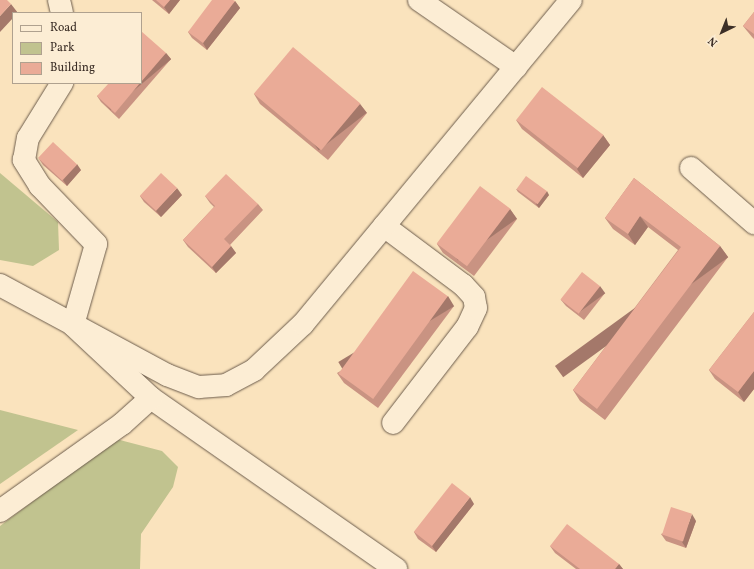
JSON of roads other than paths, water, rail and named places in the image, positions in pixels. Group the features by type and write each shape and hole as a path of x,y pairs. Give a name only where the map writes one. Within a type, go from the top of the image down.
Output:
{"street":[{"path":"59,0 62,12"},
{"path":"419,0 516,67"},
{"path":"0,285 167,375 199,387 226,385 254,370 303,324 570,0"},
{"path":"61,84 28,138 24,160 40,186 96,244 73,325"},
{"path":"691,168 754,223"},
{"path":"384,226 463,286 474,297 476,308 467,327 393,423"},
{"path":"73,325 151,398 396,569"},
{"path":"0,511 122,424 151,398"}]}
